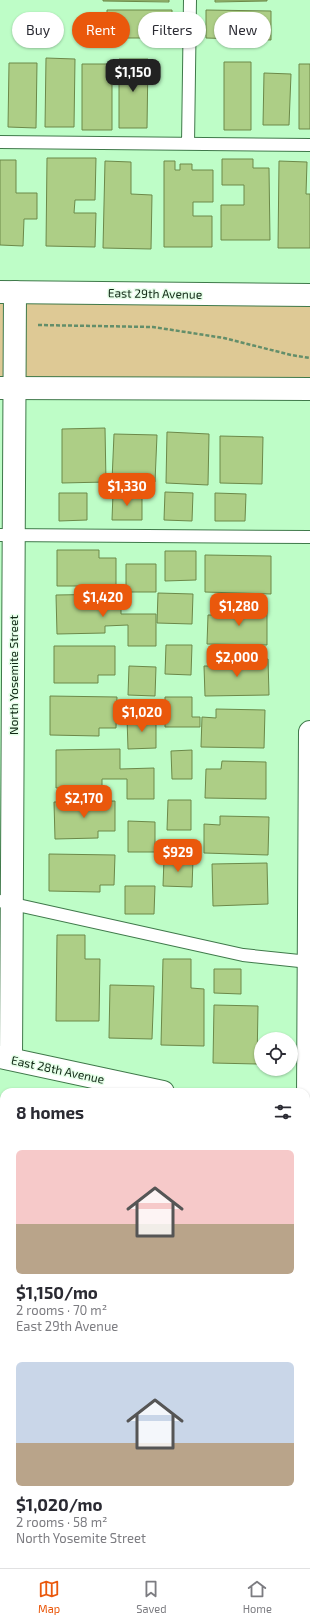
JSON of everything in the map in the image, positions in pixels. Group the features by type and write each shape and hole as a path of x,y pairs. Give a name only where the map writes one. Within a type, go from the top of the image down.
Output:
{"street":[{"name":"East 29th Avenue","path":"7,292 310,295"},
{"name":"North Yosemite Street","path":"5,1058 7,388 15,324 7,292"},
{"path":"7,388 310,389"},
{"path":"308,1088 310,732"},
{"name":"East 28th Avenue","path":"5,1058 145,1088"}],"lane":[{"path":"188,144 190,0"},
{"path":"0,142 310,145"},
{"path":"7,535 310,537"},
{"path":"6,902 243,955 309,962"}],"path":[{"path":"15,324 153,327 224,338 291,355 310,358"}],"shaded area":[{"path":"0,292 310,295 310,389 0,388"}],"building":[{"path":"169,0 169,2 103,1"},
{"path":"215,0 267,0 267,1 215,2"},
{"path":"107,10 172,10 172,12 138,12 138,38 130,38 130,12 107,12"},
{"path":"206,10 271,11 214,12 214,38 206,38"},
{"path":"46,58 75,59 74,127 45,127"},
{"path":"119,59 148,59 147,128 119,128"},
{"path":"224,62 251,62 251,130 224,130"},
{"path":"9,63 37,63 36,128 8,127"},
{"path":"82,64 112,64 112,130 82,130"},
{"path":"299,64 310,64 310,129 299,129"},
{"path":"264,73 291,74 289,125 263,125"},
{"path":"47,158 96,158 95,200 75,200 74,213 96,213 95,247 46,246"},
{"path":"222,159 253,159 253,168 269,168 270,240 221,240 221,205 244,205 244,185 222,185"},
{"path":"0,160 16,160 16,193 37,193 37,219 24,219 23,246 0,245"},
{"path":"105,161 131,162 131,194 152,195 151,249 103,248"},
{"path":"164,161 175,161 175,170 180,170 180,164 192,164 192,170 213,170 213,202 193,202 193,216 212,216 212,247 164,247"},
{"path":"279,161 307,162 306,194 310,194 310,248 278,248"},
{"path":"105,428 106,482 62,483 62,429"},
{"path":"167,432 209,434 208,485 166,483"},
{"path":"114,434 157,435 155,482 112,481"},
{"path":"220,436 263,437 262,484 220,483"},
{"path":"165,492 193,493 192,521 164,520"},
{"path":"59,493 87,493 87,520 59,521"},
{"path":"113,493 142,494 142,520 112,520"},
{"path":"215,493 246,494 245,521 215,521"},
{"path":"57,550 99,550 99,558 116,558 116,586 57,586"},
{"path":"165,551 196,551 196,580 165,581"},
{"path":"205,555 271,556 271,594 205,592"},
{"path":"126,564 156,564 156,592 126,592"},
{"path":"158,593 193,594 192,624 157,623"},
{"path":"121,594 121,614 156,614 156,646 128,646 128,625 105,626 105,633 57,634 56,595"},
{"path":"223,607 267,607 267,645 207,644 208,615 223,615"},
{"path":"166,645 192,645 191,675 165,674"},
{"path":"54,646 115,646 115,675 98,675 98,683 54,683"},
{"path":"268,659 269,695 205,696 204,666 219,666 219,660"},
{"path":"129,666 156,667 155,696 128,695"},
{"path":"50,696 117,697 116,728 99,728 99,736 50,735"},
{"path":"165,697 192,697 192,717 200,717 200,727 165,727"},
{"path":"216,709 265,710 264,748 201,747 202,717 216,718"},
{"path":"156,717 156,748 128,749 127,718"},
{"path":"120,749 120,769 154,768 154,799 127,799 127,779 102,779 102,788 56,788 56,750"},
{"path":"192,750 192,779 172,779 171,751"},
{"path":"222,761 266,762 266,799 205,798 206,769 221,769"},
{"path":"168,800 191,800 191,830 167,830"},
{"path":"115,801 115,831 98,831 98,838 55,839 54,802"},
{"path":"220,816 269,817 268,855 204,853 204,824 220,825"},
{"path":"128,821 155,822 155,852 128,852"},
{"path":"49,854 115,855 114,885 100,885 100,892 49,891"},
{"path":"164,859 193,860 192,887 163,886"},
{"path":"267,863 268,904 213,906 212,864"},
{"path":"125,886 155,886 154,914 125,914"},
{"path":"57,935 85,935 85,959 100,959 99,1021 56,1021"},
{"path":"163,959 191,959 191,988 204,989 204,1046 161,1045"},
{"path":"214,969 241,969 241,994 214,993"},
{"path":"110,985 154,986 152,1039 109,1038"},
{"path":"214,1005 258,1006 258,1032 254,1032 254,1064 213,1063"}]}
